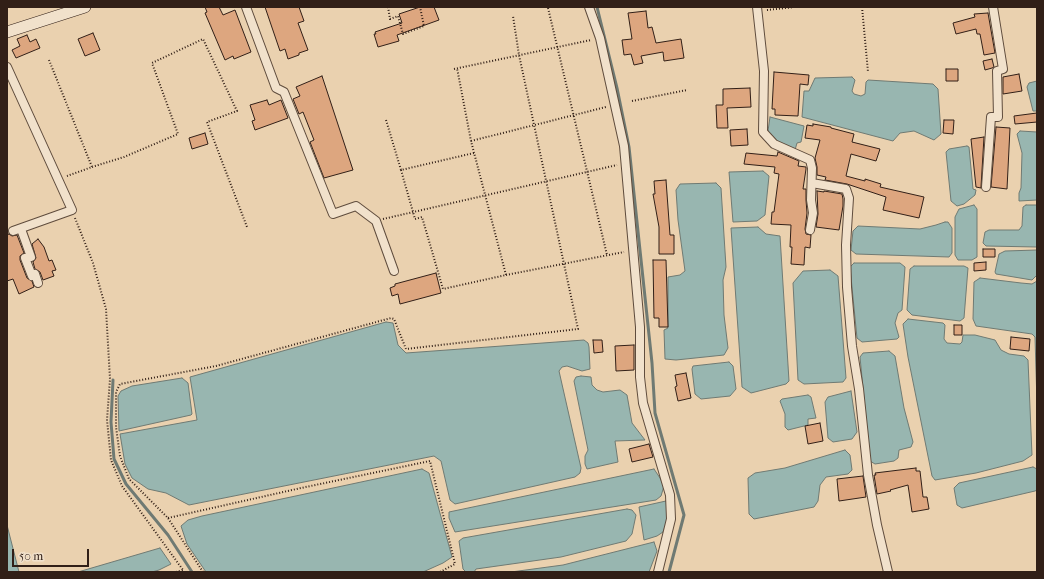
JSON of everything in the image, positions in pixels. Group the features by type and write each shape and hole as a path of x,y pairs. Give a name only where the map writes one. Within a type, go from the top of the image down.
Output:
{"street":[{"path":"7,32 85,7"},
{"path":"246,7 276,88 284,92 332,214 356,206 376,220 394,272"},
{"path":"590,7 600,38 624,146 640,327 640,377 643,403 670,495 670,520 658,572"},
{"path":"986,187 991,117 998,117 997,71 1003,69 993,7"},
{"path":"757,9 764,71 763,132 774,144 810,160 812,168 811,200 813,213 810,230"},
{"path":"7,67 72,210 17,230 31,256 25,258 32,276 35,274 38,283"},
{"path":"812,183 846,189 849,198 846,245 847,287 852,346 859,389 868,475 877,525 888,572"}],"path":[{"path":"388,7 390,19 398,16 404,34 424,26 420,7"},
{"path":"757,9 795,7"},
{"path":"862,7 868,72"},
{"path":"548,8 575,115 607,255"},
{"path":"203,572 168,518 129,478 120,456 116,427 116,392 120,384 216,366 391,318 394,319 406,349 578,329 519,55 513,16"},
{"path":"506,275 471,141 455,69 600,38"},
{"path":"58,179 124,157 178,134 152,63 203,40 237,111 207,122 247,228"},
{"path":"49,60 92,167"},
{"path":"632,101 686,90"},
{"path":"471,141 615,105"},
{"path":"386,120 415,219 422,217 443,289 633,250"},
{"path":"401,170 474,153"},
{"path":"376,220 413,213 626,163"},
{"path":"72,210 93,263 106,309 110,379 108,420 111,460 122,486 183,571 176,572"},
{"path":"168,518 430,461 455,564 440,572"}],"water":[{"path":"852,77 855,80 852,91 854,94 861,96 865,94 866,82 868,80 933,84 938,89 941,134 934,140 914,131 900,133 893,141 802,117 804,91 809,91 815,78"},
{"path":"1037,81 1037,111 1033,111 1027,87 1029,83"},
{"path":"770,117 804,126 801,142 797,143 795,150 775,140 768,131"},
{"path":"1020,131 1037,132 1037,200 1019,201 1022,153 1017,134"},
{"path":"969,147 973,189 976,190 975,195 964,204 957,206 951,201 946,152 949,149"},
{"path":"763,171 769,176 765,215 757,221 733,222 729,172"},
{"path":"716,183 721,188 726,267 723,280 724,315 728,348 724,355 676,360 665,359 664,330 668,328 668,277 680,275 685,271 678,220 676,190 680,184"},
{"path":"974,205 977,209 977,257 972,260 958,260 955,255 955,217 959,209"},
{"path":"1026,205 1037,205 1037,247 986,246 983,243 985,232 989,230 1019,230 1022,226 1023,207"},
{"path":"948,222 952,228 952,253 949,257 856,254 851,250 853,231 858,226 920,229"},
{"path":"758,227 766,234 780,236 789,381 786,384 751,393 742,387 731,228"},
{"path":"1037,250 1037,275 1032,280 996,274 995,272 999,254 1005,251"},
{"path":"854,263 900,263 905,267 902,310 898,313 895,323 899,337 897,339 862,342 857,338 850,267"},
{"path":"914,266 964,266 968,268 964,318 960,321 912,315 907,310 910,269"},
{"path":"830,270 838,276 846,378 843,382 804,384 798,380 793,283 803,271"},
{"path":"980,278 1032,284 1037,281 1037,404 1035,337 1032,334 976,326 973,319 974,282"},
{"path":"908,319 943,323 945,325 944,339 947,343 960,344 962,342 963,335 975,335 995,340 1001,350 1009,354 1024,356 1028,360 1032,455 1023,461 976,473 935,480 932,476 908,357 903,324"},
{"path":"386,322 393,323 398,345 406,353 584,340 588,343 590,369 582,371 567,366 562,367 559,371 581,468 580,473 575,477 455,504 450,500 441,461 434,456 189,505 166,493 148,489 132,478 125,464 120,434 197,420 190,377"},
{"path":"889,351 895,356 904,408 913,442 911,447 899,450 898,458 894,461 875,464 870,461 860,357 863,353"},
{"path":"729,362 733,366 736,389 730,396 701,399 695,394 692,369 693,366"},
{"path":"576,377 591,377 592,385 597,390 603,392 620,390 627,395 632,423 645,440 615,441 618,462 587,469 585,464 585,456 588,450 574,381"},
{"path":"182,378 188,383 191,415 119,431 118,396 121,391 132,386"},
{"path":"851,391 857,432 852,439 833,442 828,438 825,402 828,397"},
{"path":"808,395 811,397 816,418 808,419 808,425 788,430 785,427 785,414 780,401 782,399"},
{"path":"845,450 850,455 852,470 848,474 826,477 820,485 818,501 814,507 754,519 749,514 748,478 755,473 785,468"},
{"path":"1033,467 1037,469 1037,490 1035,491 962,508 957,505 954,488 959,483"},
{"path":"422,469 429,473 452,557 423,572 206,572 187,544 181,526 188,520 202,516"},
{"path":"654,469 664,486 661,496 656,500 455,532 449,518 449,512"},
{"path":"666,501 668,504 668,519 663,532 657,536 644,540 639,507"},
{"path":"627,509 632,510 636,515 632,534 626,541 561,557 476,569 474,572 466,572 463,569 459,541 463,538"},
{"path":"7,525 19,572 7,572"},
{"path":"654,542 657,551 649,572 511,572 563,565"},
{"path":"160,548 171,564 159,570 152,572 78,572"}],"building":[{"path":"205,7 219,7 223,15 235,10 251,52 234,59 233,56 225,60 205,13 207,12"},
{"path":"265,7 299,7 304,21 298,23 308,50 288,59 285,49 280,51"},
{"path":"420,7 434,7 439,20 397,35 399,41 378,47 374,34 376,34 375,32 402,23 399,14"},
{"path":"646,11 648,28 652,27 656,43 681,39 684,58 664,61 663,52 641,56 643,63 634,65 631,54 624,55 622,40 632,39 628,13"},
{"path":"988,13 995,53 984,55 980,34 977,34 976,29 956,34 953,23 975,17 974,14"},
{"path":"93,33 100,50 85,56 78,39"},
{"path":"27,35 30,42 36,39 40,48 16,58 12,50 20,46 17,39"},
{"path":"992,59 994,67 985,70 983,61"},
{"path":"946,69 958,69 958,81 946,81"},
{"path":"774,72 809,75 808,85 800,84 798,116 775,115 775,109 772,109"},
{"path":"1019,74 1022,91 1003,94 1003,77"},
{"path":"322,76 353,170 324,178 310,142 314,140 303,112 299,114 293,99 300,96 296,87"},
{"path":"750,88 751,107 727,108 728,128 717,128 716,105 723,105 723,89"},
{"path":"267,100 269,105 281,100 288,118 255,130 252,121 255,120 250,105"},
{"path":"1037,113 1037,122 1015,124 1014,116"},
{"path":"944,120 954,120 953,134 943,133"},
{"path":"813,124 831,127 854,134 852,142 880,149 876,161 851,154 846,176 865,181 865,179 881,184 880,187 924,197 919,218 883,210 886,197 847,184 825,180 826,177 817,175 815,158 820,140 805,138 807,125 813,126"},
{"path":"996,127 1010,128 1007,189 991,187"},
{"path":"747,129 748,145 731,146 730,130"},
{"path":"205,133 208,144 192,149 189,138"},
{"path":"984,137 981,188 976,187 971,139"},
{"path":"778,152 799,161 798,166 806,167 803,189 806,189 807,213 805,229 806,234 811,235 810,248 805,247 804,265 791,264 791,225 771,224 779,174 774,173 775,167 744,164 746,153 777,156"},
{"path":"666,180 670,235 674,235 674,254 659,254 659,227 653,194 655,194 654,181"},
{"path":"817,191 842,194 843,206 839,230 816,227 818,214"},
{"path":"9,234 12,236 17,235 24,253 20,256 20,260 27,278 32,281 34,287 19,294 13,279 7,281 7,235"},
{"path":"38,239 44,247 49,261 52,260 56,270 52,271 54,276 43,280 40,272 35,269 33,262 36,258 32,244"},
{"path":"983,249 995,249 995,257 983,257"},
{"path":"653,260 666,260 668,327 659,327 659,318 654,318"},
{"path":"986,262 986,270 974,271 974,263"},
{"path":"436,273 441,293 400,304 398,294 392,296 390,288 395,286 395,284"},
{"path":"954,325 962,325 962,335 954,335"},
{"path":"1011,337 1030,339 1029,351 1010,349"},
{"path":"593,340 602,340 603,352 594,353"},
{"path":"634,345 634,370 616,371 615,346"},
{"path":"686,373 691,398 678,401 675,387 677,386 675,375"},
{"path":"820,423 823,441 808,444 805,426"},
{"path":"649,444 653,457 632,462 629,449"},
{"path":"916,468 916,471 920,471 923,497 927,497 929,509 912,512 908,485 877,494 875,473"},
{"path":"863,476 866,497 839,501 837,479"}],"waterway":[{"path":"597,7 617,88 629,147 652,363 655,413 684,515 669,572"},
{"path":"113,380 111,422 114,459 126,484 168,535 192,572"}]}
